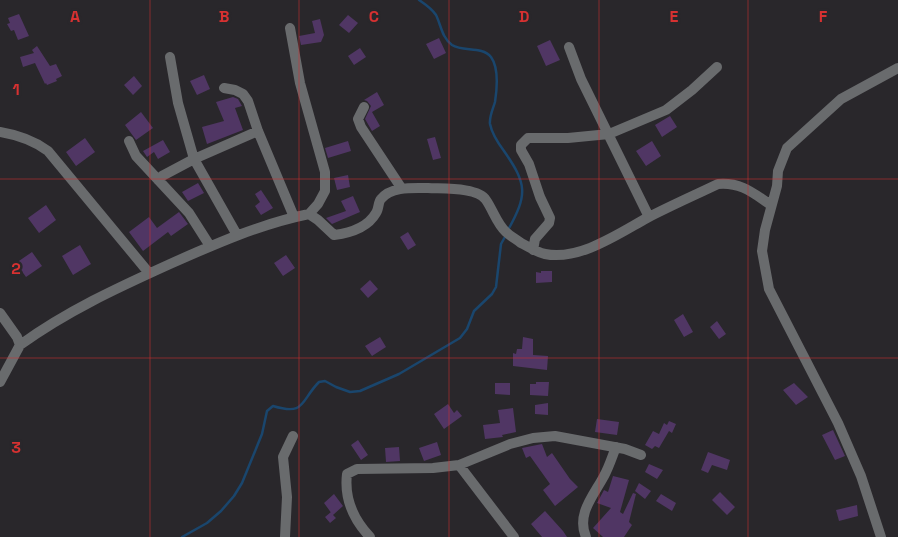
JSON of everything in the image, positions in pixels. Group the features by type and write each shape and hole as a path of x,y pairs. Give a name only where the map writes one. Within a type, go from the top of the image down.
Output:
{"street":[{"path":"0,382 20,345 60,318 102,294 237,235 309,214 318,204 325,192 325,172 300,83 290,28"},
{"path":"569,47 581,79 649,217"},
{"path":"170,57 178,104 194,159 237,235"},
{"path":"533,250 535,238 550,218 540,198 529,164 522,150 521,145 528,138 568,138 609,134 666,110 717,67"},
{"path":"880,537 861,476 838,423 769,289 762,251 771,205 777,186 778,171 787,148 841,99 898,68"},
{"path":"224,88 243,94 248,101 258,131 294,217"},
{"path":"364,107 358,119 361,127 402,189"},
{"path":"158,180 194,159 258,131"},
{"path":"0,132 34,141 48,151 149,273"},
{"path":"129,141 136,156 189,213 210,246"},
{"path":"309,214 334,235 344,234 365,226 376,213 381,199 390,192 402,189 426,188 468,190 484,197 499,225 506,233 533,250 546,255 560,255 597,245 649,217 718,184 730,183 742,186 771,205"},
{"path":"0,313 17,336 20,345"},
{"path":"285,537 287,497 283,457 293,436"},
{"path":"370,537 361,527 348,503 345,488 347,474 357,470 432,468 459,465 510,444 533,438 555,436 616,447 641,455"},
{"path":"586,537 583,518 586,507 606,474 616,447"},
{"path":"459,465 514,537"}],"building":[{"path":"19,14 29,36 18,40 14,30 11,31 7,24 10,23 8,18"},
{"path":"348,15 358,23 349,33 339,25"},
{"path":"320,19 324,35 321,42 301,45 299,36 315,33 312,21"},
{"path":"439,38 446,53 434,59 426,44"},
{"path":"550,40 560,60 546,66 537,46"},
{"path":"37,46 50,66 56,64 62,76 56,79 57,81 45,84 35,63 23,67 20,57 34,53 32,50"},
{"path":"360,48 366,57 354,65 348,56"},
{"path":"204,75 210,89 197,95 190,81"},
{"path":"134,76 142,86 133,95 124,85"},
{"path":"377,92 384,105 372,112 380,126 372,131 365,119 371,106 364,100"},
{"path":"233,97 238,99 242,106 235,108 243,130 207,144 202,127 224,121 216,102"},
{"path":"141,112 153,128 136,140 125,125"},
{"path":"670,116 677,127 662,137 655,125"},
{"path":"435,137 441,158 433,160 427,139"},
{"path":"85,138 95,152 76,166 66,152"},
{"path":"163,140 170,152 158,159 154,152 147,157 143,151"},
{"path":"348,141 351,151 328,158 325,148"},
{"path":"652,141 661,156 646,166 636,151"},
{"path":"348,175 350,187 337,190 334,178"},
{"path":"198,183 204,193 188,201 182,192"},
{"path":"261,190 273,208 261,215 255,206 260,202 255,194"},
{"path":"353,196 360,212 332,224 326,218 346,211 341,201"},
{"path":"46,205 56,220 39,233 28,218"},
{"path":"179,212 188,224 171,236 168,232 143,251 129,232 149,217 157,228"},
{"path":"408,232 416,245 408,250 400,237"},
{"path":"80,245 91,264 73,275 62,256"},
{"path":"32,252 42,266 26,277 16,263"},
{"path":"286,255 295,268 283,276 274,263"},
{"path":"541,271 552,271 552,282 536,283 536,272 541,273"},
{"path":"370,280 378,289 368,298 360,289"},
{"path":"683,314 693,332 684,337 674,320"},
{"path":"717,321 726,334 719,339 710,327"},
{"path":"380,337 386,347 372,356 365,346"},
{"path":"523,337 533,339 533,355 548,356 547,370 513,366 513,353 516,354 517,349 522,349"},
{"path":"536,382 549,382 548,396 530,395 530,384 536,384"},
{"path":"495,383 510,383 510,395 495,394"},
{"path":"794,383 808,397 796,405 783,390"},
{"path":"548,403 548,415 535,414 535,405"},
{"path":"448,404 454,413 457,410 462,416 444,429 434,414"},
{"path":"513,408 516,432 502,435 503,437 485,439 483,425 500,423 498,410"},
{"path":"597,419 619,422 617,435 595,432"},
{"path":"669,421 676,424 672,433 669,431 659,448 655,446 652,449 645,445 653,431 659,434 664,423 667,425"},
{"path":"833,430 845,456 835,460 822,435"},
{"path":"358,440 368,455 361,460 351,445"},
{"path":"437,442 441,455 424,461 419,448"},
{"path":"542,444 547,457 552,453 578,487 555,506 543,490 550,484 530,456 526,458 522,448"},
{"path":"399,447 400,461 386,462 385,448"},
{"path":"708,452 730,460 727,470 712,465 708,473 701,470"},
{"path":"649,464 663,470 657,479 645,472"},
{"path":"613,476 629,480 620,512 623,514 633,493 636,494 629,522 632,525 624,537 603,537 593,528 611,508 597,503 604,490 608,492"},
{"path":"639,483 651,491 645,499 635,491"},
{"path":"720,492 735,507 727,515 712,500"},
{"path":"334,494 343,506 333,515 336,518 330,523 325,517 331,512 324,503"},
{"path":"661,494 676,503 672,511 656,501"},
{"path":"857,505 858,516 839,521 836,510"},
{"path":"545,511 567,537 542,537 531,524"}],"waterway":[{"path":"419,0 436,15 444,35 452,45 483,51 494,62 497,85 490,124 492,131 517,172 522,189 519,207 508,230"},
{"path":"182,537 207,523 234,496 242,483 262,434 267,411 273,406 284,409 297,408 319,382 325,381 350,392 360,391 399,374 460,338 467,329 474,311 492,294 496,287 501,244 506,235"}]}
